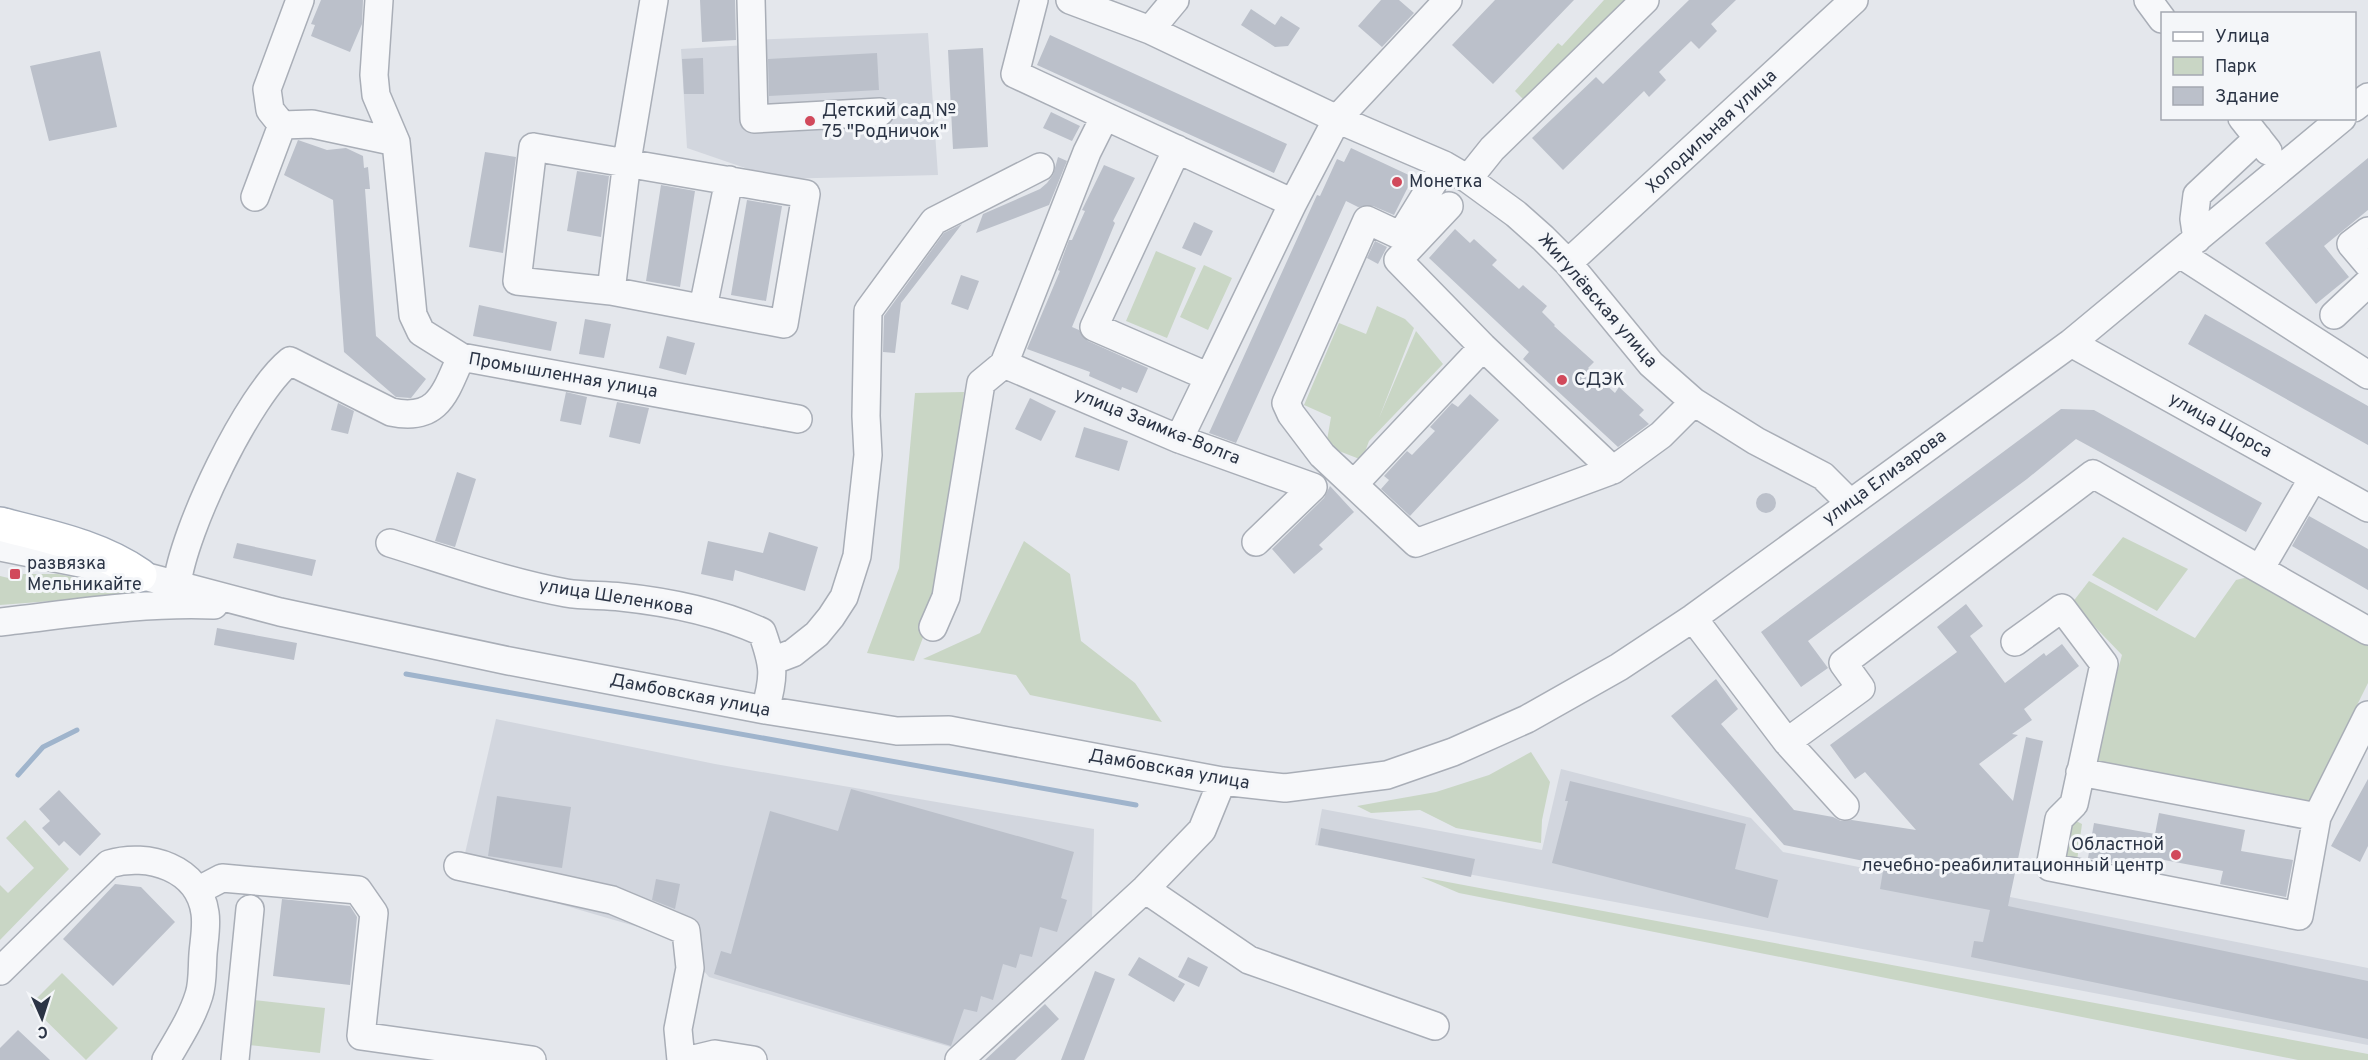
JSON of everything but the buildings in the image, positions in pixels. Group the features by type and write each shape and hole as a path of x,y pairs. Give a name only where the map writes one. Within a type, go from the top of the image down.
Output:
{"main road":[{"path":"0,524 116,558 140,575"}],"street":[{"path":"282,125 270,110 267,89 300,0"},
{"path":"379,0 374,75 376,95 396,142 413,315 421,332 461,357"},
{"path":"610,291 627,161 654,0"},
{"path":"751,0 754,119 880,112"},
{"path":"1034,0 1015,74 1293,204"},
{"name":"Жигулёвская улица","path":"1070,0 1150,30 1337,119 1444,165 1468,179 1516,214 1568,263 1651,364 1694,402 1756,441 1823,476 1850,503"},
{"path":"1150,30 1175,0"},
{"path":"1179,439 1293,204 1337,119 1448,0"},
{"path":"1468,179 1492,149 1645,0"},
{"path":"2148,0 2161,16"},
{"name":"Холодильная улица","path":"1568,263 1839,5"},
{"path":"2356,107 2368,97"},
{"path":"933,627 946,597 981,384 1004,364 1087,152 1105,116"},
{"name":"улица Елизарова","path":"1387,775 1453,752 1527,719 1619,667 1693,618 2071,343 2340,120"},
{"path":"282,125 312,124 396,142"},
{"path":"255,197 282,125"},
{"path":"2281,169 2250,128 2197,195 2188,247 2368,375"},
{"path":"533,147 627,161 729,180 806,194 784,324 610,291 518,281 533,147"},
{"path":"1177,149 1094,327 1209,377"},
{"path":"1444,165 1398,260 1483,347 1612,470"},
{"path":"772,662 793,653 817,634 831,617 844,597 857,556 868,455 866,416 868,311 934,221 1040,167"},
{"path":"703,308 729,180"},
{"path":"1408,238 1449,206"},
{"path":"1408,238 1367,220 1286,403 1291,414 1322,455 1355,483 1416,543 1612,470 1661,435 1694,402"},
{"path":"2368,231 2351,244 2368,264"},
{"path":"2334,315 2368,283"},
{"name":"улица Щорса","path":"2071,343 2368,508"},
{"path":"1355,483 1483,347"},
{"name":"Промышленная улица","path":"177,585 179,563 201,507 233,443 258,397 276,373 290,361 391,412 409,416 429,409 443,399 461,357 798,419"},
{"name":"улица Заимка-Волга","path":"1004,364 1179,439 1313,487 1256,542"},
{"path":"1787,742 1862,688 1843,663 2093,474 2368,631"},
{"path":"2260,569 2313,478"},
{"name":"улица Шеленкова","path":"390,543 514,581 569,594 638,598 732,619 762,632 772,662 773,681 765,710"},
{"name":"Дамбовская улица","path":"0,547 140,575 257,607 509,661 765,710 897,731 949,730 1222,781 1285,788 1387,775"},
{"path":"0,622 182,604 257,607"},
{"path":"2015,642 2062,608 2104,664 2074,804 2059,819 2050,867 2299,916 2317,817 2368,715"},
{"path":"1693,618 1787,742 1845,806"},
{"path":"2080,772 2317,817"},
{"path":"958,1060 1145,889 1202,830 1222,781"},
{"path":"0,971 109,864 124,859 154,860 175,869 199,890 206,914 200,993 188,1022 166,1060"},
{"path":"458,866 612,900 686,931 690,968 678,1029 681,1060"},
{"path":"199,890 222,878 357,890 374,913 361,1036 427,1053 532,1060"},
{"path":"1145,889 1248,960 1435,1026"},
{"path":"235,1060 250,909"},
{"path":"690,1060 715,1054 753,1060"}],"shaded area":[{"name":"Детский сад № 75 \"Родничок\"","path":"928,33 938,175 777,179 687,148 681,49 747,45 750,40"},
{"path":"496,719 715,764 1094,829 1092,920 954,1048 709,977 676,938 460,875"},
{"path":"1561,769 1751,818 1783,852 2368,968 2368,1045 1315,845 1322,809 1542,850"}],"green space":[{"path":"1604,0 1635,0 1528,104 1515,91 1558,43 1562,46"},
{"path":"1156,251 1196,268 1167,338 1126,321"},
{"path":"1204,265 1232,278 1208,330 1180,317"},
{"path":"1377,306 1405,319 1414,328 1379,418 1416,331 1443,364 1369,441 1362,460 1326,446 1331,417 1304,405 1339,323 1366,334"},
{"path":"964,392 939,596 914,661 867,653 899,568 915,393"},
{"path":"2123,537 2188,569 2157,611 2092,575"},
{"path":"1024,541 1070,574 1081,641 1135,683 1162,722 1030,695 1016,675 923,659 980,633"},
{"path":"23,574 58,574 141,591 141,594 0,605 0,576 21,581"},
{"path":"2256,575 2368,639 2368,683 2308,804 2093,761 2122,655 2072,603 2089,581 2195,638 2236,580"},
{"path":"1531,752 1550,782 1542,820 1541,843 1456,828 1420,810 1371,813 1357,806 1436,792 1489,775"},
{"path":"2072,819 2082,824 2077,861 2065,859"},
{"path":"25,820 69,869 0,940 0,885 8,893 34,868 6,838"},
{"path":"1421,877 2368,1054 2368,1060 2298,1060 1459,893"},
{"path":"62,973 118,1028 86,1060 30,1005"},
{"path":"254,1000 325,1008 320,1053 249,1045"}],"waterway":[{"path":"406,674 1136,805"},
{"path":"18,775 43,747 77,730"}],"place":[{"name":"Детский сад № 75 \"Родничок\"","path":"810,121"},
{"name":"Монетка","path":"1397,182"},
{"name":"СДЭК","path":"1562,380"},
{"name":"развязка Мельникайте","path":"15,574"},
{"name":"Областной лечебно-реабилитационный центр","path":"2176,855"}]}
